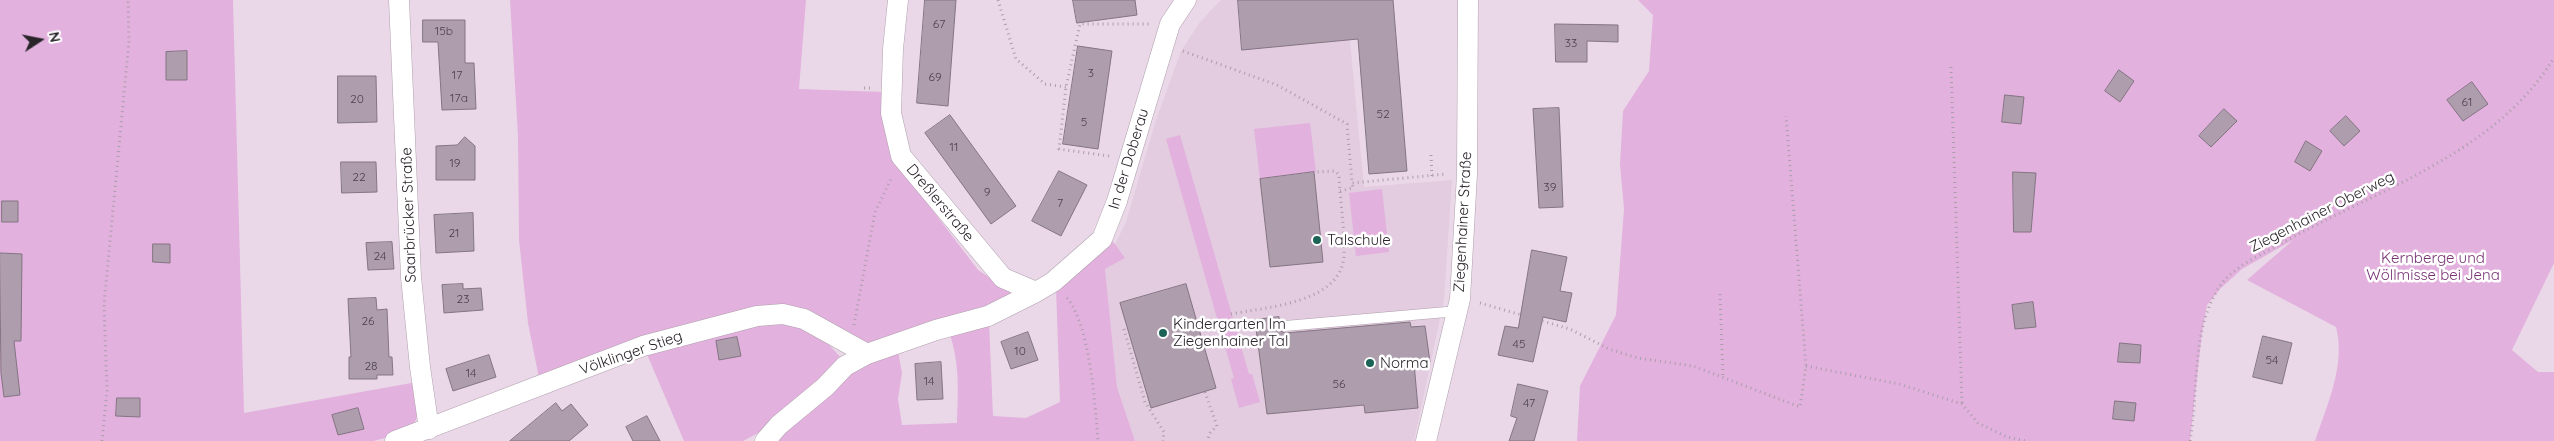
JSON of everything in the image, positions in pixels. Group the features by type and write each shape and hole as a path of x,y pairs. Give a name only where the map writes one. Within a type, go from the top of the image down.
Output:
{"street":[{"name":"Saarbrücker Straße","path":"399,0 411,277 420,367 429,429"},
{"name":"Dreßlerstraße","path":"898,0 893,49 890,113 901,156 1003,278 1045,287"},
{"name":"In der Doberau","path":"765,441 780,425 825,387 859,350 988,316 1045,287 1102,239 1130,160 1170,24 1186,0"},
{"name":"Ziegenhainer Straße","path":"1426,441 1458,311 1467,174 1468,0"},
{"name":"Völklinger Stieg","path":"395,441 643,346 756,316 783,314 804,319 859,350"}],"lane":[{"path":"1285,326 1458,311"}],"path":[{"path":"102,441 106,390 104,305 129,41 128,0"},
{"path":"998,0 1016,59 1045,84 1066,87"},
{"path":"1130,160 1059,148 1066,87 1080,24 1170,24"},
{"path":"1183,50 1277,85 1347,124 1353,188 1340,191"},
{"name":"Ziegenhainer Oberweg","path":"2190,441 2202,333 2218,288 2240,267 2308,229 2403,183 2457,153 2520,102 2554,58"},
{"path":"1951,67 1962,404"},
{"path":"1479,303 1570,329 1609,349 1638,358 1693,366 1800,407 1806,366 1786,116"},
{"path":"1431,155 1432,176"},
{"path":"859,350 875,212 901,156"},
{"path":"1232,314 1303,300 1326,287 1338,274 1344,256 1339,175 1335,171 1316,172"},
{"path":"1352,183 1467,174"},
{"path":"1045,287 1076,309 1094,384 1098,441"},
{"path":"1720,294 1722,377"},
{"path":"1124,329 1145,402 1164,432 1163,441"},
{"path":"1806,366 1899,384 1962,404 1978,423 2006,436 2026,441"},
{"path":"1205,392 1217,426 1207,441"},
{"path":"2186,441 2192,434"}],"shaded area":[{"name":"Talschule","path":"1221,0 1346,0 1364,187 1452,180 1444,300 1414,441 1135,441 1117,387 1105,269 1125,258 1115,244 1126,222 1156,120 1181,51 1200,22"}],"green space":[{"path":"0,0 233,0 244,413 417,382 418,410 413,425 400,433 374,441 0,441"},
{"path":"510,0 806,0 799,89 884,92 899,166 978,270 1010,291 1010,297 1005,302 868,346 806,313 640,339 603,351 600,358 539,378 528,323 519,240 518,136"},
{"name":"Kernberge und Wöllmisse bei Jena","path":"1638,0 2554,0 2554,263 2512,350 2538,372 2554,372 2554,441 2315,441 2330,399 2337,370 2339,356 2336,327 2247,280 2293,240 2242,269 2220,289 2207,305 2190,441 1577,441 1580,386 1616,315 1624,209 1620,164 1623,111 1649,71 1653,15"},
{"path":"1310,123 1316,172 1260,179 1254,129"},
{"path":"1180,135 1249,374 1252,374 1260,402 1239,408 1231,379 1234,378 1166,139"},
{"path":"1382,189 1389,252 1356,256 1349,193"},
{"path":"1108,237 1125,258 1105,269 1117,387 1135,441 771,441 847,372 898,351 902,373 898,399 902,425 957,423 957,366 949,332 989,321 993,416 1026,418 1060,402 1056,288 1086,266"},
{"path":"783,319 823,338 842,359 758,433 743,441 684,441 646,352"}],"building":[{"path":"925,0 956,0 948,106 917,103"},
{"path":"1073,0 1135,0 1137,15 1077,23"},
{"path":"1238,0 1393,0 1407,171 1369,174 1358,39 1242,50"},
{"path":"423,20 465,20 465,63 474,63 476,109 442,110 438,42 423,42"},
{"path":"1555,24 1618,25 1618,42 1587,41 1587,62 1556,62"},
{"path":"1078,46 1112,51 1098,149 1063,144"},
{"path":"187,51 187,80 166,80 166,52"},
{"path":"2119,70 2134,81 2120,102 2105,91"},
{"path":"338,76 376,76 377,122 338,123"},
{"path":"2472,82 2488,104 2463,121 2447,100"},
{"path":"2005,95 2024,97 2021,124 2002,122"},
{"path":"1559,108 1563,207 1539,208 1533,109"},
{"path":"2224,109 2237,121 2211,147 2199,136"},
{"path":"950,115 1016,206 991,224 925,133"},
{"path":"2346,116 2360,131 2344,146 2330,131"},
{"path":"465,137 475,146 475,180 436,180 436,146 457,145"},
{"path":"2306,141 2322,151 2310,171 2295,162"},
{"path":"341,162 376,162 377,192 342,193"},
{"path":"1059,171 1087,185 1061,236 1032,221"},
{"path":"1314,172 1323,262 1270,267 1260,179"},
{"path":"2013,172 2036,173 2031,232 2014,232"},
{"path":"2,201 18,201 18,222 2,222"},
{"path":"473,213 474,251 436,253 434,215"},
{"path":"392,242 394,269 368,270 366,243"},
{"path":"153,244 170,244 170,263 153,262"},
{"path":"1532,250 1567,257 1560,291 1572,293 1566,322 1543,317 1533,362 1498,355 1505,326 1518,328"},
{"path":"0,253 22,254 21,341 14,341 20,395 4,397 1,373"},
{"path":"463,284 463,289 481,288 483,310 444,313 442,285"},
{"path":"1186,284 1216,388 1151,408 1120,303"},
{"path":"376,298 377,310 387,309 389,357 392,357 393,375 377,375 377,379 349,379 349,357 351,357 348,299"},
{"path":"2033,302 2036,327 2015,329 2012,305"},
{"path":"1279,317 1279,330 1285,333 1410,322 1411,327 1425,326 1430,362 1414,363 1418,408 1365,413 1364,405 1267,414 1255,320"},
{"path":"1028,332 1038,360 1011,369 1001,342"},
{"path":"2263,336 2292,343 2282,384 2253,377"},
{"path":"737,337 741,356 719,360 716,341"},
{"path":"2120,343 2141,345 2140,363 2118,362"},
{"path":"489,355 496,377 453,391 446,369"},
{"path":"941,362 943,399 917,400 915,364"},
{"path":"1518,384 1548,391 1534,441 1509,441 1517,418 1511,416"},
{"path":"117,398 140,398 140,417 116,416"},
{"path":"2115,401 2136,403 2134,421 2113,419"},
{"path":"556,403 562,411 571,404 588,425 569,441 510,441"},
{"path":"358,408 364,429 338,435 332,415"},
{"path":"647,416 660,441 633,441 626,427"}],"place":[{"name":"Talschule","path":"1317,240"},
{"name":"Kindergarten Im Ziegenhainer Tal","path":"1163,333"},
{"name":"Norma","path":"1370,363"}]}
